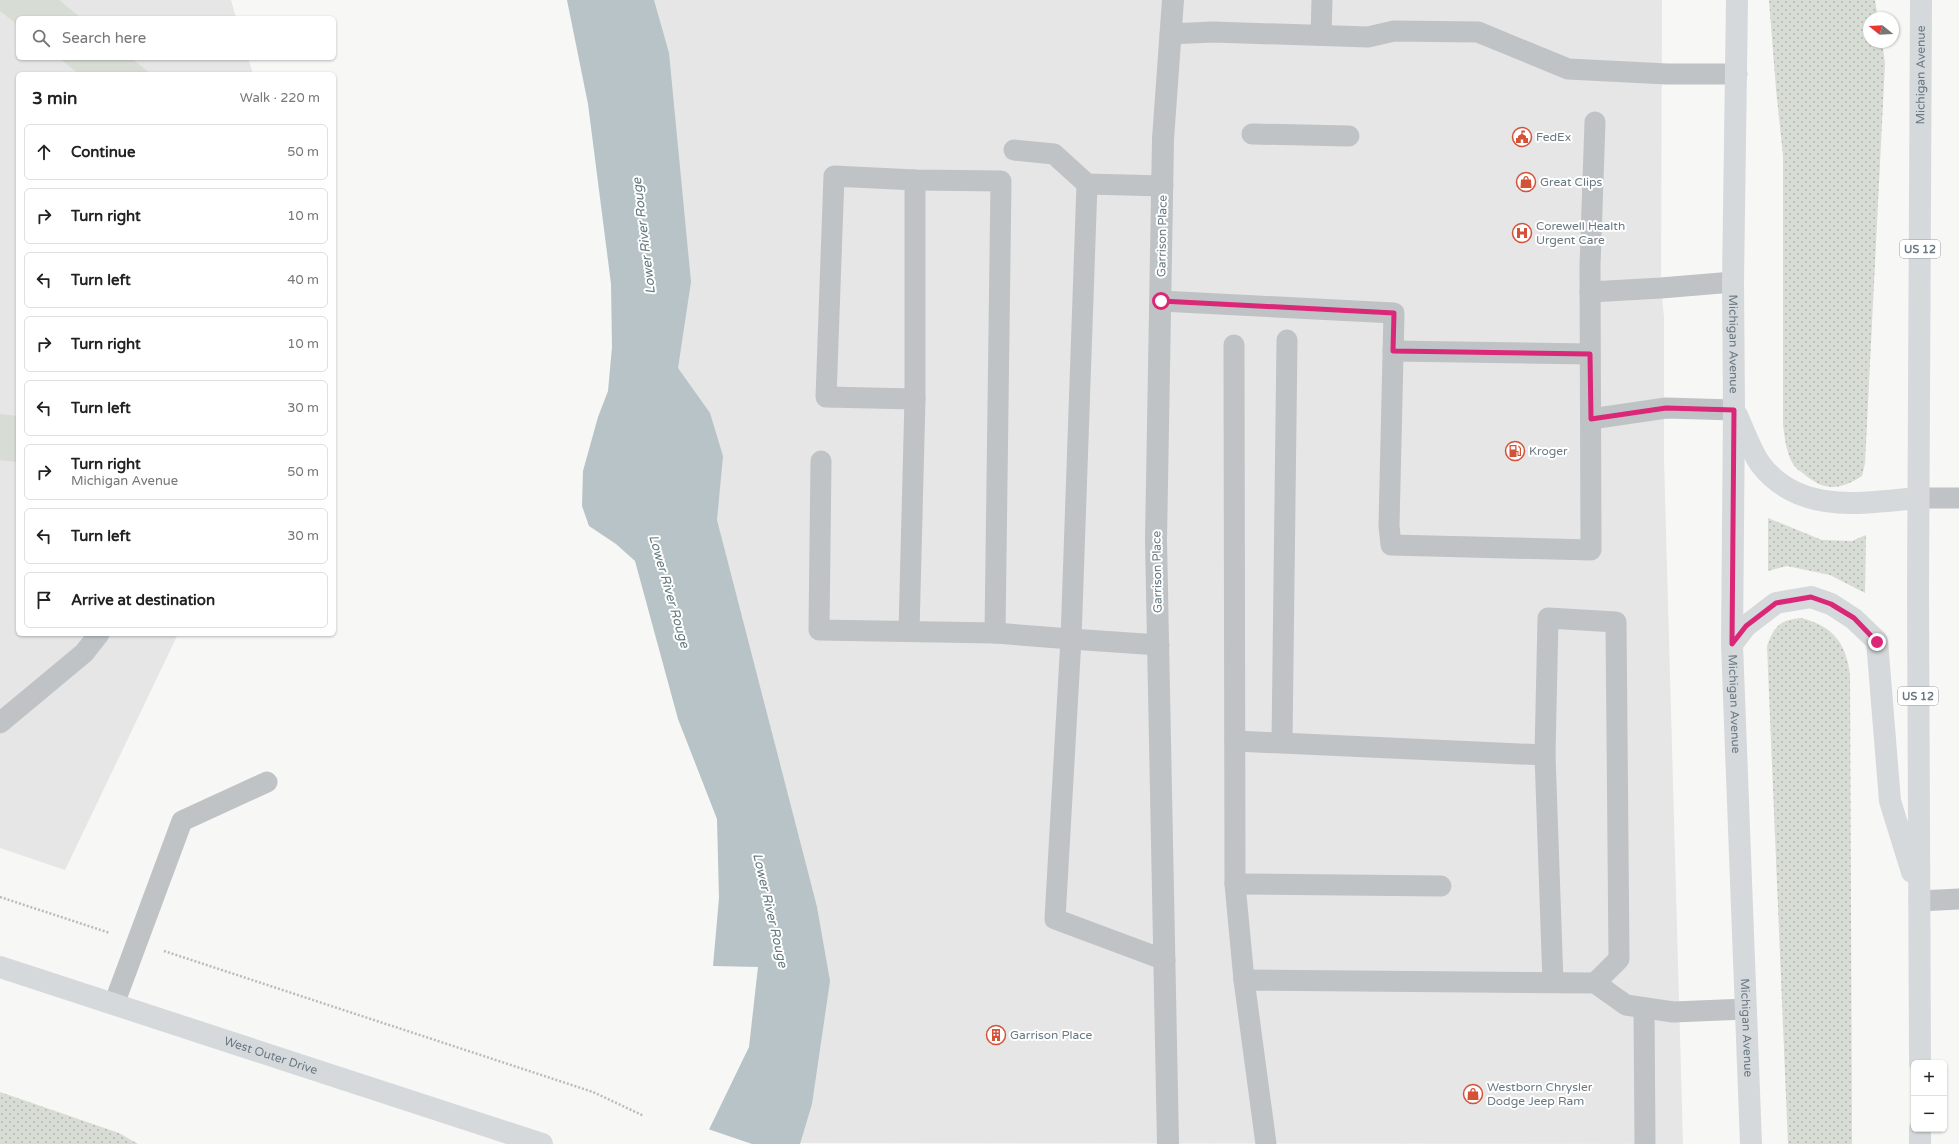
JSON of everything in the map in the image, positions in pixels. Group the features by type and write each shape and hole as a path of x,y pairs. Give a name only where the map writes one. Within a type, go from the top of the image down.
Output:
{"main road":[{"name":"Michigan Avenue","path":"1738,0 1733,282 1734,410 1732,644 1750,1144"},
{"name":"Michigan Avenue","path":"1920,1060 1918,498 1921,0"},
{"path":"1734,410 1761,464 1784,486 1817,501 1850,504 1918,498"},
{"path":"1732,644 1746,626 1776,603 1811,597 1831,604 1854,618 1877,642 1890,801 1919,898"},
{"name":"West Outer Drive","path":"0,967 542,1144"},
{"path":"1920,1132 1920,1144"}],"street":[{"name":"Garrison Place","path":"1168,1144 1156,540 1164,140 1173,0"}],"lane":[{"path":"1321,35 1322,0"},
{"path":"1170,34 1213,32 1368,37 1394,31 1478,32 1568,69 1667,74 1737,74"},
{"path":"1161,301 1394,313 1389,526 1391,545 1591,550 1590,292 1595,122"},
{"path":"1252,134 1349,136"},
{"path":"1014,150 1054,154 1086,184 1163,186"},
{"path":"915,399 826,397 834,176 915,180 1002,181 995,633"},
{"path":"908,631 915,399 915,180"},
{"path":"1086,184 1071,640 1055,919 1165,960"},
{"path":"1590,292 1733,282"},
{"path":"1282,742 1287,340"},
{"path":"1234,345 1235,884 1244,980 1266,1144"},
{"path":"1393,351 1590,354"},
{"path":"1591,419 1666,408 1734,410"},
{"path":"821,461 819,630 995,633 1071,640 1159,645"},
{"path":"1918,498 1959,498"},
{"path":"1553,982 1545,755 1548,618 1616,622 1619,959 1595,983"},
{"path":"0,724 84,653 97,636"},
{"path":"1235,741 1545,755"},
{"path":"114,1004 182,821 267,782"},
{"path":"1235,884 1441,886"},
{"path":"1919,898 1959,899"},
{"path":"1244,980 1595,983 1626,1005 1673,1012 1746,1009"},
{"path":"1644,1008 1645,1144"}],"path":[{"path":"0,897 593,1092 644,1116"}],"shaded area":[{"path":"0,0 231,0 235,16 16,16 16,60 249,60 252,72 16,72 16,636 177,636 65,870 0,848"},
{"path":"0,0 59,0 79,16 16,16 16,23 0,11"},
{"path":"640,0 1662,0 1661,288 1664,317 1664,460 1683,1144 800,1143 678,368"},
{"path":"1769,0 1875,0 1877,12 1863,12 1863,48 1883,48 1885,63 1865,463 1862,476 1854,481 1840,486 1833,487 1819,484 1796,468 1789,455 1784,435 1783,155"},
{"path":"62,60 134,60 148,72 76,72"},
{"path":"0,414 16,416 16,462 0,460"},
{"path":"1768,518 1822,540 1852,541 1866,535 1865,593 1830,575 1787,566 1768,571"},
{"path":"1801,618 1812,621 1830,631 1841,645 1848,664 1850,675 1852,1144 1788,1144 1767,646 1772,633 1779,625 1788,620"},
{"path":"0,1092 119,1133 138,1144 0,1144"}],"water":[{"name":"Lower River Rouge","path":"567,0 654,0 669,53 691,282 678,368 710,413 723,456 717,520 817,907 830,981 812,1104 800,1144 702,1144 749,1047 758,967 713,966 719,898 717,819 678,719 635,561 616,544 589,526 582,506 583,471 598,417 608,391 612,347 611,284 588,104"}],"pier":[{"path":"708,1129 752,1144 700,1144"}],"place":[{"name":"FedEx","path":"1522,137"},
{"name":"Great Clips","path":"1526,182"},
{"name":"Corewell Health Urgent Care","path":"1522,233"},
{"name":"Kroger","path":"1515,451"},
{"name":"Garrison Place","path":"996,1035"},
{"name":"Westborn Chrysler Dodge Jeep Ram","path":"1473,1094"}],"route":[{"path":"1161,301 1252,304 1394,313 1393,351 1590,354 1591,419 1666,408 1734,410 1732,644 1746,626 1776,603 1811,597 1831,604 1854,618 1877,642"}]}
